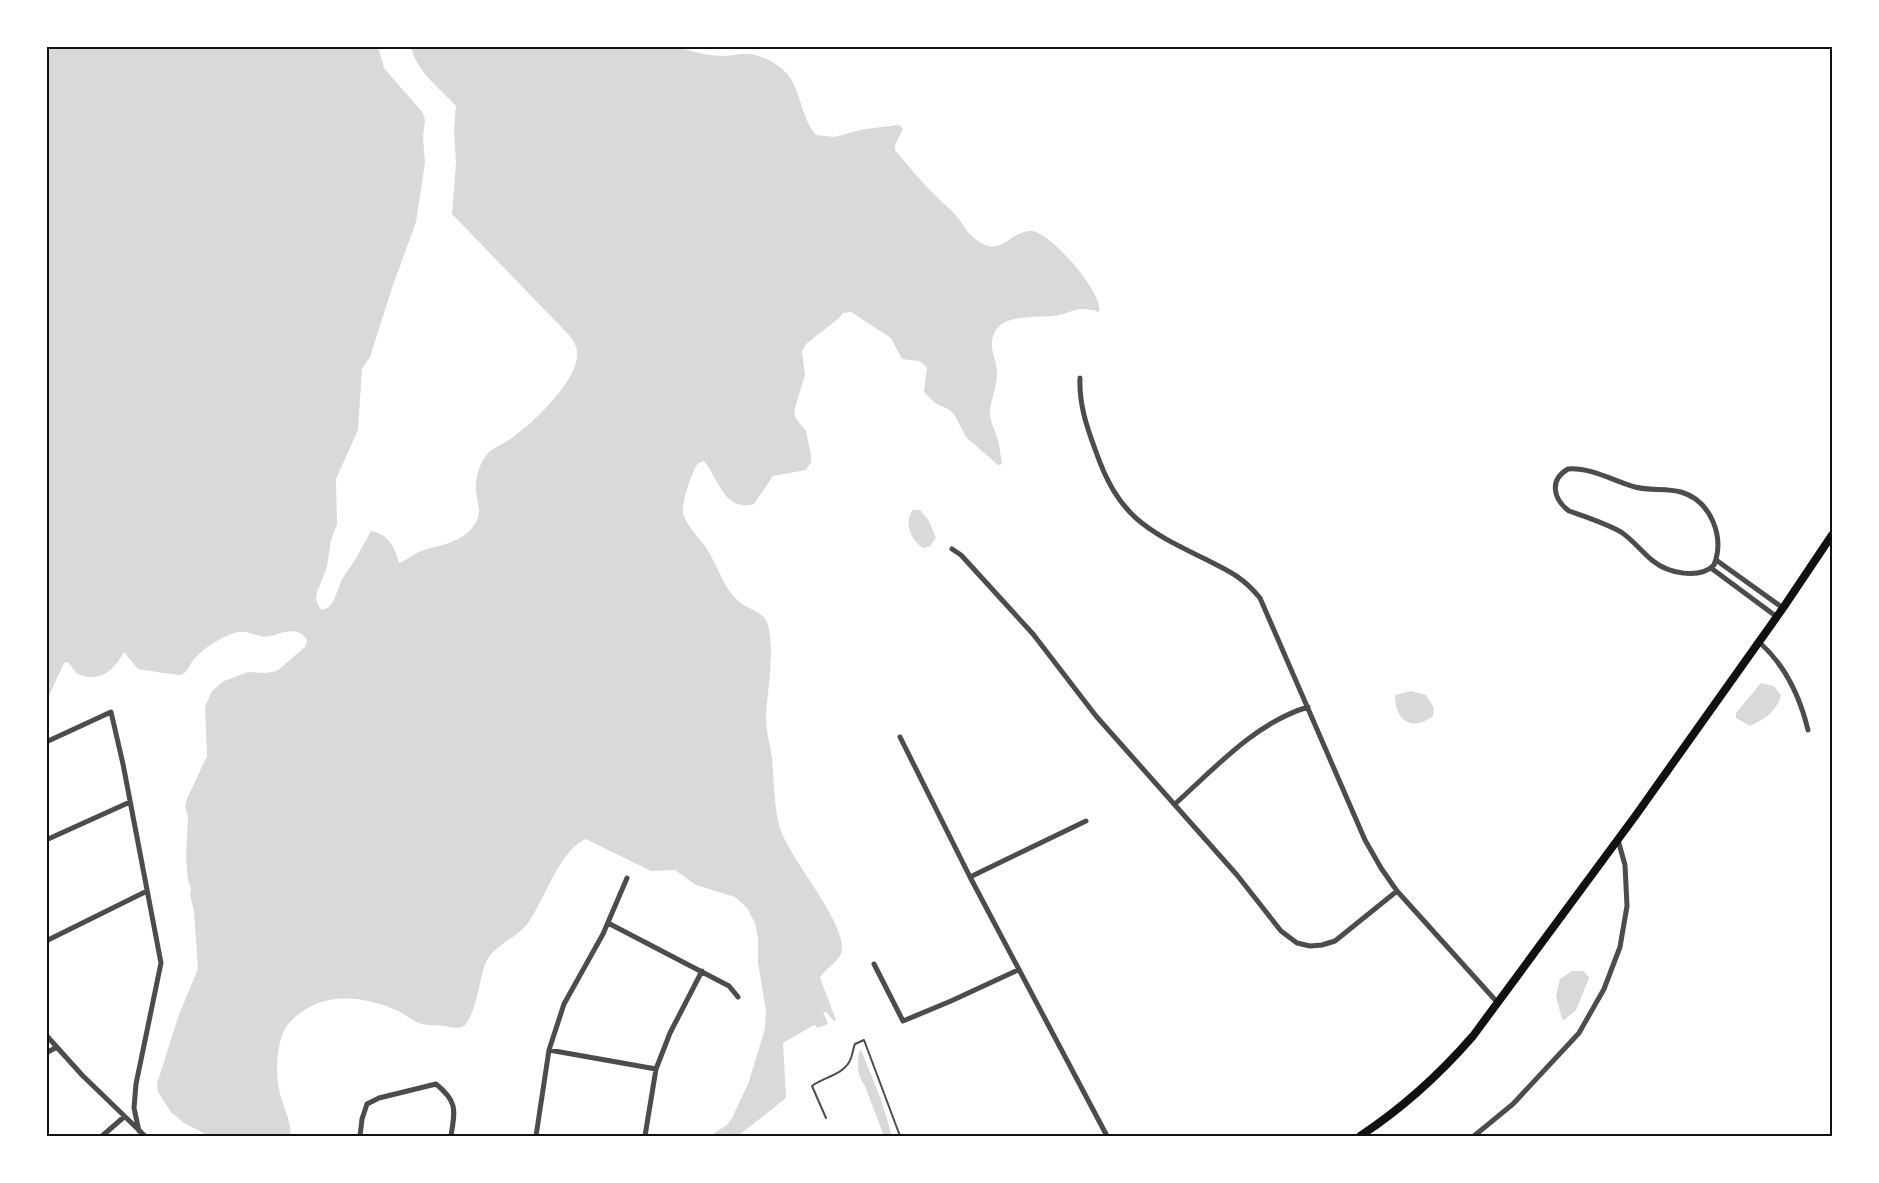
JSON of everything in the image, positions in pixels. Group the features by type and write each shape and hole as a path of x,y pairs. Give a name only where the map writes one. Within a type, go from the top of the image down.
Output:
{"main road":[{"path":"1360,1137 1416,1095 1446,1067 1473,1036 1783,609 1833,535"}],"street":[{"path":"1080,378 1079,398 1110,489 1124,509 1146,527 1247,582 1260,598 1365,840 1380,868 1397,891 1497,1002"},
{"path":"1568,469 1582,470 1637,488 1678,491 1688,495 1703,506 1712,519 1718,541 1716,560 1711,568 1691,573 1674,571 1659,565 1620,532 1562,506 1555,493 1558,477 1568,469"},
{"path":"952,549 961,555 1033,634 1096,716 1237,875 1281,932 1297,943 1310,946 1335,941 1397,891"},
{"path":"1716,560 1783,609"},
{"path":"1711,568 1776,616"},
{"path":"1751,597 1756,590"},
{"path":"1759,642 1769,651 1788,678 1808,730"},
{"path":"1175,804 1268,725 1284,715 1308,707"},
{"path":"46,742 111,712 161,963 136,1084 134,1108 139,1131"},
{"path":"900,737 1018,970 1107,1137"},
{"path":"46,840 130,802"},
{"path":"970,877 1086,820"},
{"path":"1474,1137 1513,1104 1580,1033 1604,989 1620,947 1627,906 1625,865 1617,838"},
{"path":"536,1137 549,1050 564,1004 608,923 627,879"},
{"path":"46,941 147,891"},
{"path":"608,923 729,986 738,997"},
{"path":"874,964 903,1021 1018,970"},
{"path":"645,1137 656,1069 670,1033 702,971"},
{"path":"46,1035 145,1137"},
{"path":"46,1053 57,1047"},
{"path":"549,1050 656,1069"},
{"path":"360,1137 367,1104 379,1098 436,1084 447,1091 452,1101 454,1115 450,1137"},
{"path":"102,1137 124,1117"}],"lane":[{"path":"826,1118 812,1086 846,1066 851,1060 855,1044 864,1040 900,1137"}],"shaded area":[{"path":"675,46 713,55 754,55 776,64 793,83 811,129 816,135 834,137 865,129 899,125 903,129 895,150 975,239 993,246 1000,245 1025,232 1032,231 1040,234 1051,241 1085,278 1098,303 1099,312 1078,309 1058,315 1024,317 1007,322 995,333 992,346 997,374 990,415 1002,464 998,465 966,437 954,414 935,403 924,392 927,367 919,361 902,359 891,338 851,312 843,313 806,344 802,351 805,375 794,411 796,419 806,431 811,455 811,462 806,470 773,476 754,504 744,505 729,499 704,461 698,463 690,480 683,509 685,519 708,551 733,596 762,615 770,632 771,656 766,722 772,758 777,817 784,839 826,906 841,937 841,954 820,978 836,1020 834,1021 826,1012 823,1012 828,1024 818,1028 814,1025 783,1043 786,1098 738,1136 709,1136 727,1125 732,1118 748,1084 765,1029 766,1011 758,963 758,938 755,923 747,908 735,897 696,885 675,870 651,871 586,839 568,853 560,864 528,923 489,957 483,970 474,1008 467,1023 462,1027 422,1024 398,1011 369,1001 340,999 313,1005 289,1023 280,1045 277,1064 278,1082 290,1124 291,1136 209,1136 184,1123 171,1112 158,1092 157,1084 178,1017 198,969 194,911 186,858 188,816 185,807 207,756 205,707 212,691 224,681 248,672 277,671 305,647 307,640 295,631 265,637 244,632 234,633 203,650 180,675 138,669 124,652 111,670 99,676 77,674 68,662 64,663 47,700 47,47 378,47 384,68 423,113 425,163 416,222 370,357 362,369 358,430 336,479 337,525 331,540 327,567 317,592 316,600 322,610 329,607 334,600 342,579 371,531 382,535 390,542 399,563 416,553 454,541 467,533 478,518 476,480 483,460 489,452 509,440 541,413 571,376 576,363 577,350 570,336 452,214 456,163 454,130 456,106 429,79 418,64 411,47"},
{"path":"913,510 920,510 929,521 936,538 930,546 924,548 912,537 909,520"},
{"path":"1761,683 1774,686 1781,695 1770,714 1750,726 1736,718 1736,713"},
{"path":"1411,691 1426,695 1434,708 1433,716 1418,723 1406,721 1401,717 1395,695"},
{"path":"1572,971 1584,971 1589,978 1576,1010 1564,1020 1556,996 1560,979"},
{"path":"861,1050 881,1099 892,1136 884,1136 860,1078 858,1061"}]}
